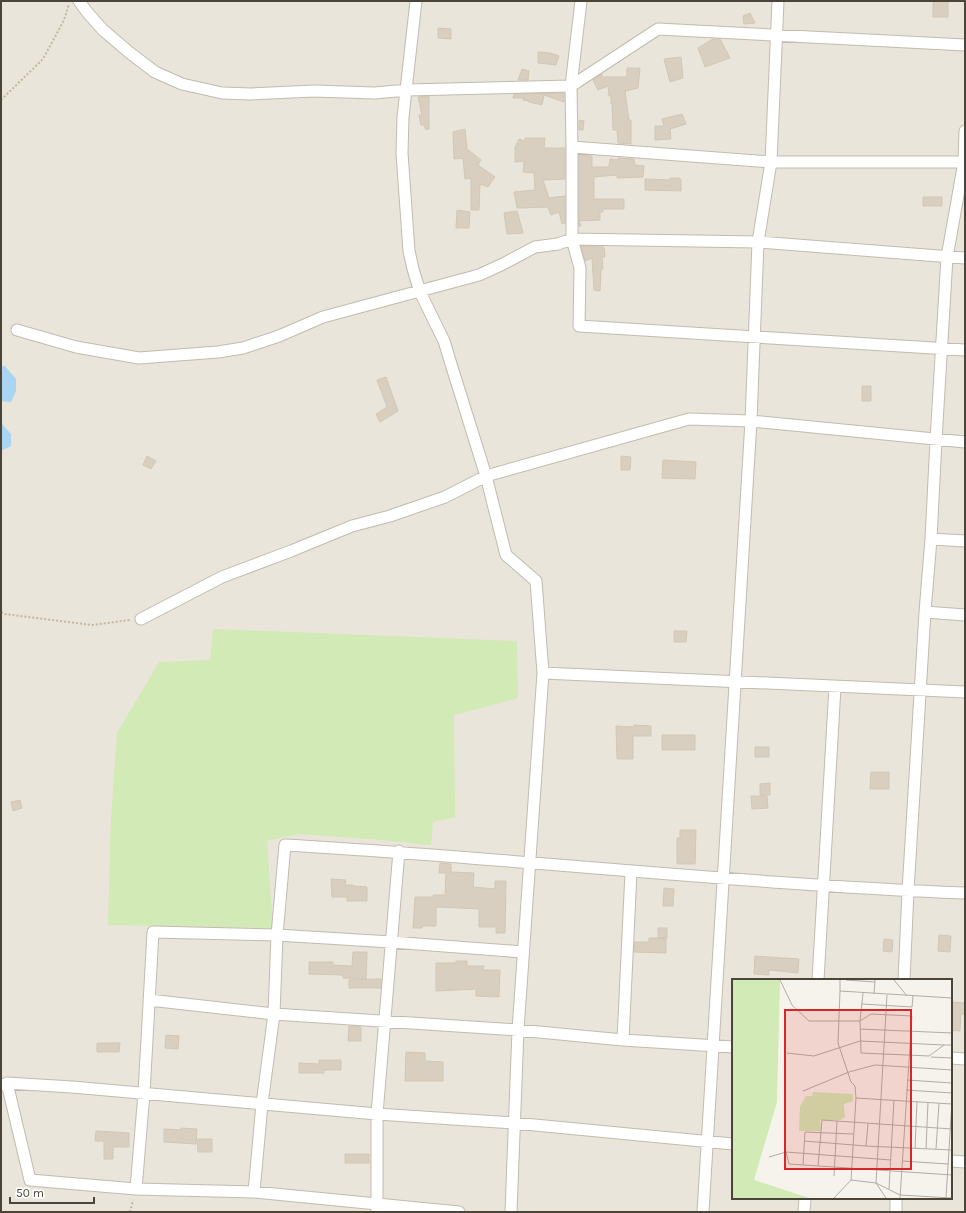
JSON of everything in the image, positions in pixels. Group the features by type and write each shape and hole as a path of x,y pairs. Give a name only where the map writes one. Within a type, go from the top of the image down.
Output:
{"street":[{"path":"79,1 103,30 130,53 156,72 182,84 222,93 235,94 314,91 375,93 407,90 571,86 658,29 965,45"},
{"path":"416,1 404,117 402,153 409,251 420,292 444,341 486,476 506,555 536,581 543,673 518,1030 511,1212"},
{"path":"581,1 571,86 572,239 580,268 579,326 965,350"},
{"path":"703,1212 751,421 758,242 772,162 778,1"},
{"path":"904,979 908,891 925,612 931,539 947,257 964,162 965,131"},
{"path":"572,147 772,162 964,162"},
{"path":"17,330 76,347 139,358 211,353 243,348 279,336 323,318 374,302 420,292 479,275 535,247 558,244 572,239 758,242 965,258"},
{"path":"141,619 222,577 352,526 390,516 445,497 486,476 689,419 751,421 965,442"},
{"path":"931,539 965,541"},
{"path":"925,612 965,615"},
{"path":"543,673 965,692"},
{"path":"818,979 835,687"},
{"path":"254,1192 262,1104 274,1014 277,936 285,845 399,851 631,872 965,894"},
{"path":"377,1208 377,1114 386,1021 399,851"},
{"path":"622,1040 631,872"},
{"path":"136,1189 144,1093 153,932 277,936 391,942 524,952"},
{"path":"149,1000 274,1014 518,1030 622,1040 732,1046"},
{"path":"952,1058 965,1059"},
{"path":"459,1212 377,1208 254,1192 136,1189 30,1180 4,1084 144,1093 377,1114 514,1123 732,1144"},
{"path":"952,1161 965,1162"},
{"path":"804,1199 804,1212"},
{"path":"896,1199 896,1212"}],"path":[{"path":"1,100 43,59 64,20 70,1"},
{"path":"1,612 5,614 92,625 141,619"}],"shaded area":[{"path":"1,1 965,1 965,1212 1,1212"}],"green space":[{"path":"213,629 517,641 518,698 454,715 455,817 433,822 431,845 298,834 267,841 273,928 108,925 111,818 117,733 159,662 210,660"}],"water":[{"path":"1,366 5,366 16,379 16,391 11,402 1,401"},
{"path":"1,423 11,434 11,446 1,451"}],"building":[{"path":"933,1 948,1 948,17 933,17"},
{"path":"750,13 755,23 744,24 743,16"},
{"path":"438,28 451,29 451,39 438,38"},
{"path":"713,39 720,39 730,58 705,67 698,48"},
{"path":"538,52 550,53 559,56 556,65 538,63"},
{"path":"681,57 683,78 670,82 664,59"},
{"path":"627,68 640,68 638,88 625,91 629,120 631,120 631,144 618,143 617,130 613,130 612,103 611,104 611,96 609,96 608,86 598,90 593,80 602,74 602,77 627,77"},
{"path":"522,69 529,71 528,80 518,80"},
{"path":"564,93 564,102 544,95 542,105 523,100 524,98 513,98 514,94"},
{"path":"429,96 429,129 426,130 424,125 421,125 419,115 422,115 418,97"},
{"path":"682,114 686,124 670,129 671,139 655,140 655,126 664,126 662,119"},
{"path":"579,120 584,121 583,130 579,130"},
{"path":"465,129 467,149 481,160 478,165 495,177 488,187 480,184 479,210 471,210 471,178 465,179 463,158 454,159 453,132"},
{"path":"525,138 545,138 544,148 565,148 565,179 543,180 549,198 565,196 565,223 562,224 559,212 551,215 548,207 517,208 514,192 535,190 534,173 523,172 524,161 515,162 515,147 519,139 525,141"},
{"path":"579,155 592,156 592,167 609,167 610,159 619,160 618,158 634,159 635,165 644,166 643,177 617,178 617,175 594,177 594,199 624,199 624,209 603,209 603,212 600,212 600,220 579,221"},
{"path":"670,178 680,178 681,191 645,190 645,179 670,180"},
{"path":"923,197 942,197 942,206 923,206"},
{"path":"457,210 470,212 469,228 456,228"},
{"path":"517,211 523,233 507,234 504,213"},
{"path":"581,246 604,247 605,257 602,257 603,269 601,269 600,291 594,290 592,258 585,261"},
{"path":"386,377 398,411 380,422 376,414 387,407 377,380"},
{"path":"862,386 871,386 871,401 862,401"},
{"path":"147,456 156,461 151,469 143,465"},
{"path":"621,456 631,457 630,470 621,470"},
{"path":"663,460 696,462 695,479 662,478"},
{"path":"674,631 687,631 686,642 674,642"},
{"path":"634,725 651,726 651,736 633,736 633,759 617,759 616,726 634,727"},
{"path":"662,735 695,735 695,750 662,750"},
{"path":"755,747 769,747 769,757 755,757"},
{"path":"871,772 889,772 889,789 870,789"},
{"path":"770,783 770,795 760,795 760,784"},
{"path":"751,796 767,796 768,808 752,809"},
{"path":"20,800 22,808 13,811 11,802"},
{"path":"680,830 696,830 695,864 677,864 677,838 680,838"},
{"path":"440,863 451,864 451,872 474,873 473,887 495,889 495,881 506,881 505,933 496,933 496,927 479,927 479,909 438,907 436,908 436,926 422,926 422,928 413,928 415,897 445,895 446,873 439,873"},
{"path":"331,879 346,880 345,885 367,887 367,901 347,901 347,897 332,897"},
{"path":"664,888 674,889 673,906 663,906"},
{"path":"658,928 667,928 667,938 658,938"},
{"path":"939,935 951,936 950,952 938,951"},
{"path":"649,938 666,938 666,953 634,952 635,942 649,942"},
{"path":"884,939 893,940 892,952 883,951"},
{"path":"353,952 367,952 366,979 343,978 343,975 309,974 309,962 333,962 333,965 352,966"},
{"path":"755,956 799,959 798,973 769,970 769,975 754,974"},
{"path":"456,961 467,961 467,966 484,966 483,970 500,970 499,997 476,996 476,989 436,991 436,963 456,963"},
{"path":"381,979 381,988 349,988 349,980"},
{"path":"952,1002 965,1003 965,1014 961,1014 960,1031 952,1030"},
{"path":"349,1026 361,1027 361,1041 348,1041"},
{"path":"166,1035 179,1036 178,1049 165,1048"},
{"path":"97,1043 120,1043 119,1052 97,1052"},
{"path":"406,1052 425,1053 425,1061 443,1062 443,1081 405,1081"},
{"path":"319,1060 341,1060 341,1070 324,1070 324,1073 299,1073 299,1063 319,1064"},
{"path":"181,1128 197,1129 196,1144 164,1142 164,1129 181,1130"},
{"path":"96,1131 129,1133 129,1147 113,1147 113,1159 104,1159 104,1141 95,1141"},
{"path":"197,1139 212,1139 212,1152 198,1152"},
{"path":"345,1154 369,1154 369,1163 345,1163"}]}
